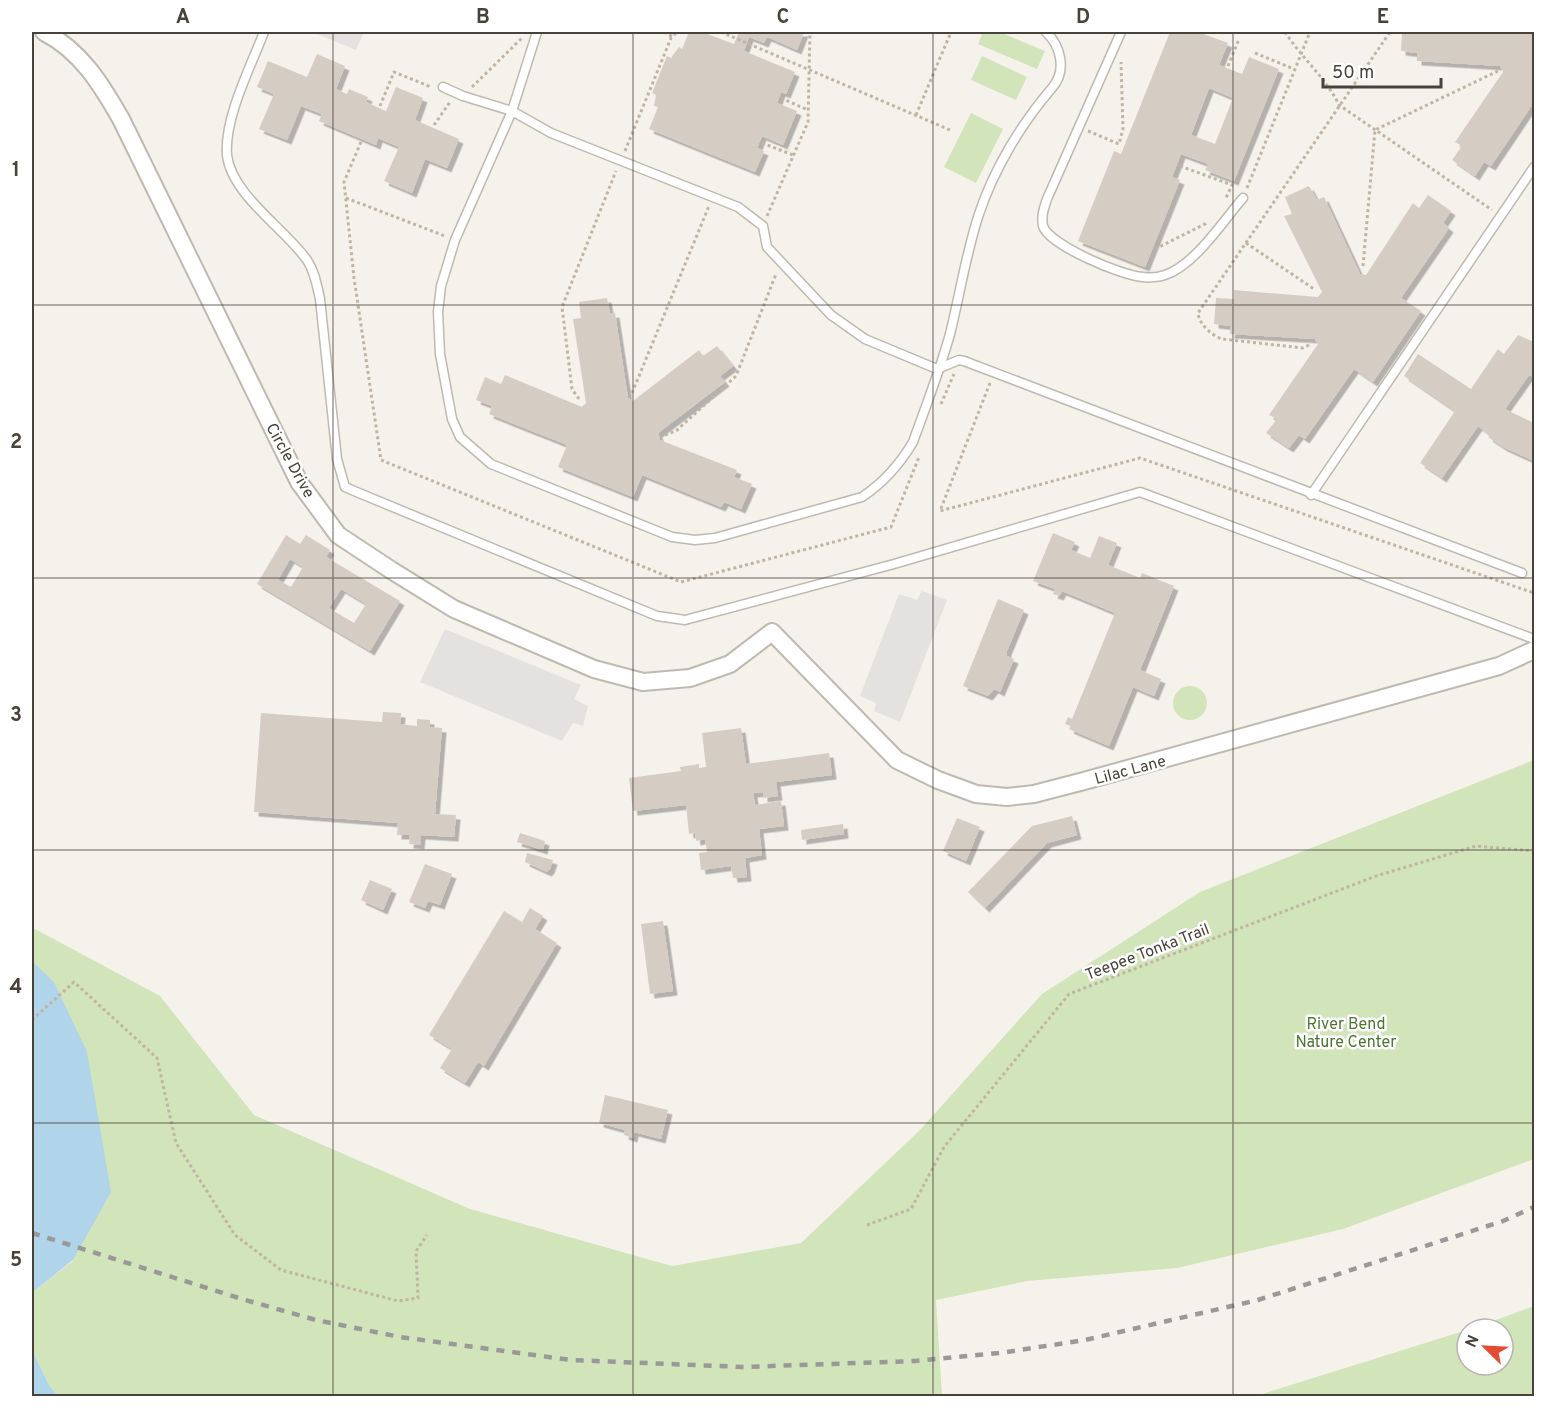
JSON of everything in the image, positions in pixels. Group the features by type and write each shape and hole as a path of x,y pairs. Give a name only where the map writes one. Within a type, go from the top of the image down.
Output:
{"street":[{"name":"Circle Drive","path":"44,32 77,56 98,79 121,119 299,482 338,535 454,609 594,669 644,682 690,678 730,664 772,632"},
{"name":"Lilac Lane","path":"772,632 897,759 938,780 976,794 1007,797 1034,794 1084,781 1499,666 1534,650"}],"lane":[{"path":"264,32 233,114 227,155 232,171 243,189 300,252 315,276 336,459 345,487 657,616 685,620 894,564 1140,492 1534,639"},
{"path":"537,32 512,111 455,240 441,286 438,312 440,354 447,398 460,437 491,464 672,537 695,540 715,537 862,497 890,473 913,442 949,336 971,238 983,203 1003,160 1027,120 1055,85 1058,77 1060,52 1054,39 1046,32"},
{"path":"1120,33 1042,212 1044,227 1055,242 1098,262 1142,277 1166,275 1194,257 1243,198"},
{"path":"439,88 512,111 551,133 738,207 763,226 767,246 831,315 865,339 937,369 959,360 1522,573"},
{"path":"1311,495 1534,167"}],"path":[{"path":"434,124 454,97 460,99 528,32"},
{"path":"664,32 673,36"},
{"path":"579,399 572,389 562,307 621,160 673,36 677,32"},
{"path":"721,32 950,130"},
{"path":"763,226 807,122 810,32"},
{"path":"916,116 951,32"},
{"path":"1285,32 1300,54 1333,93 1339,105 1501,216"},
{"path":"1243,198 1310,32"},
{"path":"1309,345 1303,348 1222,339 1211,333 1198,318 1198,313 1390,32"},
{"path":"1078,128 1119,144 1123,129 1120,33"},
{"path":"1228,66 1239,39"},
{"path":"1255,54 1294,69"},
{"path":"1375,130 1498,71"},
{"path":"380,106 394,72 439,88"},
{"path":"780,98 808,110"},
{"path":"1363,266 1375,130"},
{"path":"362,142 344,182 354,278 381,460 681,582 891,526 921,454"},
{"path":"762,143 793,155"},
{"path":"1180,166 1232,185 1223,207"},
{"path":"632,393 712,197"},
{"path":"346,198 455,240"},
{"path":"1155,249 1208,223"},
{"path":"1245,243 1314,289"},
{"path":"665,435 676,431 736,376 781,262"},
{"path":"938,412 959,360"},
{"name":"Teepee Tonka Trail","path":"867,1225 911,1209 944,1147 1069,994 1376,876 1476,846 1534,851"},
{"path":"32,1020 74,982 157,1058 176,1143 234,1235 281,1270 398,1301 418,1298 416,1251 428,1235"}],"green space":[{"path":"983,32 999,32 1045,51 1037,69 978,44"},
{"path":"982,56 1027,77 1016,100 971,80"},
{"path":"971,113 1003,129 976,183 944,167"},
{"path":"1190,686 1202,691 1207,703 1202,715 1190,720 1178,715 1173,703 1178,691"},
{"name":"River Bend Nature Center","path":"1534,760 1534,1159 1343,1229 1177,1268 1027,1281 936,1300 942,1396 58,1396 49,1385 32,1350 32,1293 73,1261 32,1252 32,931 35,929 160,996 254,1115 470,1209 672,1266 801,1243 920,1130 1042,994 1200,892"},
{"path":"1534,1306 1534,1396 1256,1396 1455,1334 1455,1377 1515,1377 1515,1317 1504,1317"}],"shaded area":[{"path":"312,32 364,32 356,50"},
{"path":"922,591 947,600 900,722 874,711 876,703 860,696 899,594 917,600"},
{"path":"445,629 581,685 574,699 588,706 583,726 573,723 562,741 420,682"}],"water":[{"path":"32,961 54,982 87,1052 111,1192 73,1260 32,1293"},
{"path":"32,1350 49,1385 58,1396 32,1396"}],"building":[{"path":"689,32 702,32 734,44 739,32 804,32 797,50 767,37 764,43 749,37 744,51 795,72 786,94 781,92 777,103 797,111 783,145 762,136 757,148 764,151 755,172 649,129 658,107 654,106 656,95 652,93 667,56 671,58 679,47 682,49"},
{"path":"1170,32 1198,32 1228,43 1219,65 1242,74 1249,57 1279,69 1234,181 1205,170 1208,164 1181,154 1172,177 1180,180 1145,267 1078,241 1114,151 1121,154","holes":["1209,88 1233,98 1215,144 1191,135"]},
{"path":"1402,32 1534,32 1534,102 1491,166 1484,162 1475,176 1452,160 1462,146 1455,142 1503,72 1500,66 1417,61 1417,53 1401,51"},
{"path":"317,54 345,66 336,89 347,94 349,89 368,97 366,102 386,111 396,87 423,98 415,120 459,139 447,168 425,159 412,193 384,181 399,147 378,138 376,145 319,121 322,114 301,106 287,140 259,129 274,94 257,87 268,61 307,77"},
{"path":"1309,186 1317,200 1324,197 1360,274 1366,275 1413,203 1419,208 1428,195 1451,211 1443,223 1449,228 1401,298 1421,311 1373,382 1354,369 1305,439 1299,435 1289,448 1266,433 1277,419 1269,415 1318,344 1315,339 1230,334 1231,326 1214,324 1216,298 1234,299 1234,290 1318,297 1322,292 1284,216 1292,214 1285,197"},
{"path":"607,298 610,314 615,313 628,398 633,401 699,350 703,356 717,346 733,366 720,376 725,382 658,433 660,440 737,470 734,477 752,484 741,509 724,502 721,507 642,475 633,497 558,467 567,445 489,414 492,406 476,400 485,377 501,384 505,375 582,407 586,403 573,319 581,318 579,302"},
{"path":"1518,335 1534,342 1534,377 1529,375 1505,409 1534,423 1534,461 1503,447 1488,437 1490,435 1478,426 1442,478 1420,463 1455,411 1404,376 1418,354 1471,389 1498,349 1504,354"},
{"path":"1053,533 1075,542 1071,550 1090,558 1099,536 1117,543 1108,565 1140,578 1142,573 1174,586 1140,670 1161,679 1154,696 1133,687 1109,746 1069,729 1071,726 1065,724 1068,717 1072,719 1115,613 1062,591 1059,596 1053,594 1055,589 1033,581"},
{"path":"286,535 300,544 306,535 330,550 326,557 400,601 370,651 257,584","holes":["290,559 303,567 291,587 278,580","341,589 366,604 354,623 329,608"]},
{"path":"998,599 1024,610 1007,651 1007,656 1014,659 1000,692 994,689 988,696 963,686"},
{"path":"383,712 401,713 400,724 417,726 417,719 430,720 430,727 442,728 435,814 456,815 454,837 421,835 420,845 409,844 410,835 397,835 398,823 254,812 261,713 382,722"},
{"path":"741,728 746,764 829,753 832,775 776,782 778,796 763,798 763,792 753,793 755,805 781,801 784,826 759,829 762,855 745,858 747,877 733,878 731,866 701,870 699,853 707,852 705,839 696,841 695,833 689,834 686,805 633,811 629,778 681,771 680,767 699,764 699,768 706,767 702,733"},
{"path":"1072,816 1077,835 1047,843 985,908 968,892 1032,826"},
{"path":"957,818 980,827 966,861 943,851"},
{"path":"843,824 844,834 802,840 801,830"},
{"path":"520,833 545,841 543,850 517,842"},
{"path":"527,853 553,860 550,869 547,872 525,862"},
{"path":"425,864 452,874 440,905 428,901 425,908 409,902"},
{"path":"370,880 392,889 383,910 361,900"},
{"path":"530,908 543,916 535,929 557,943 484,1066 478,1062 465,1083 440,1068 452,1049 429,1035 504,911 522,922"},
{"path":"663,921 673,991 650,994 641,924"},
{"path":"605,1095 668,1110 661,1139 634,1132 633,1138 624,1135 625,1130 599,1123"}],"railway":[{"path":"32,1233 316,1320 400,1337 571,1360 743,1367 915,1361 1000,1353 1085,1340 1258,1300 1503,1221 1534,1207"}]}
